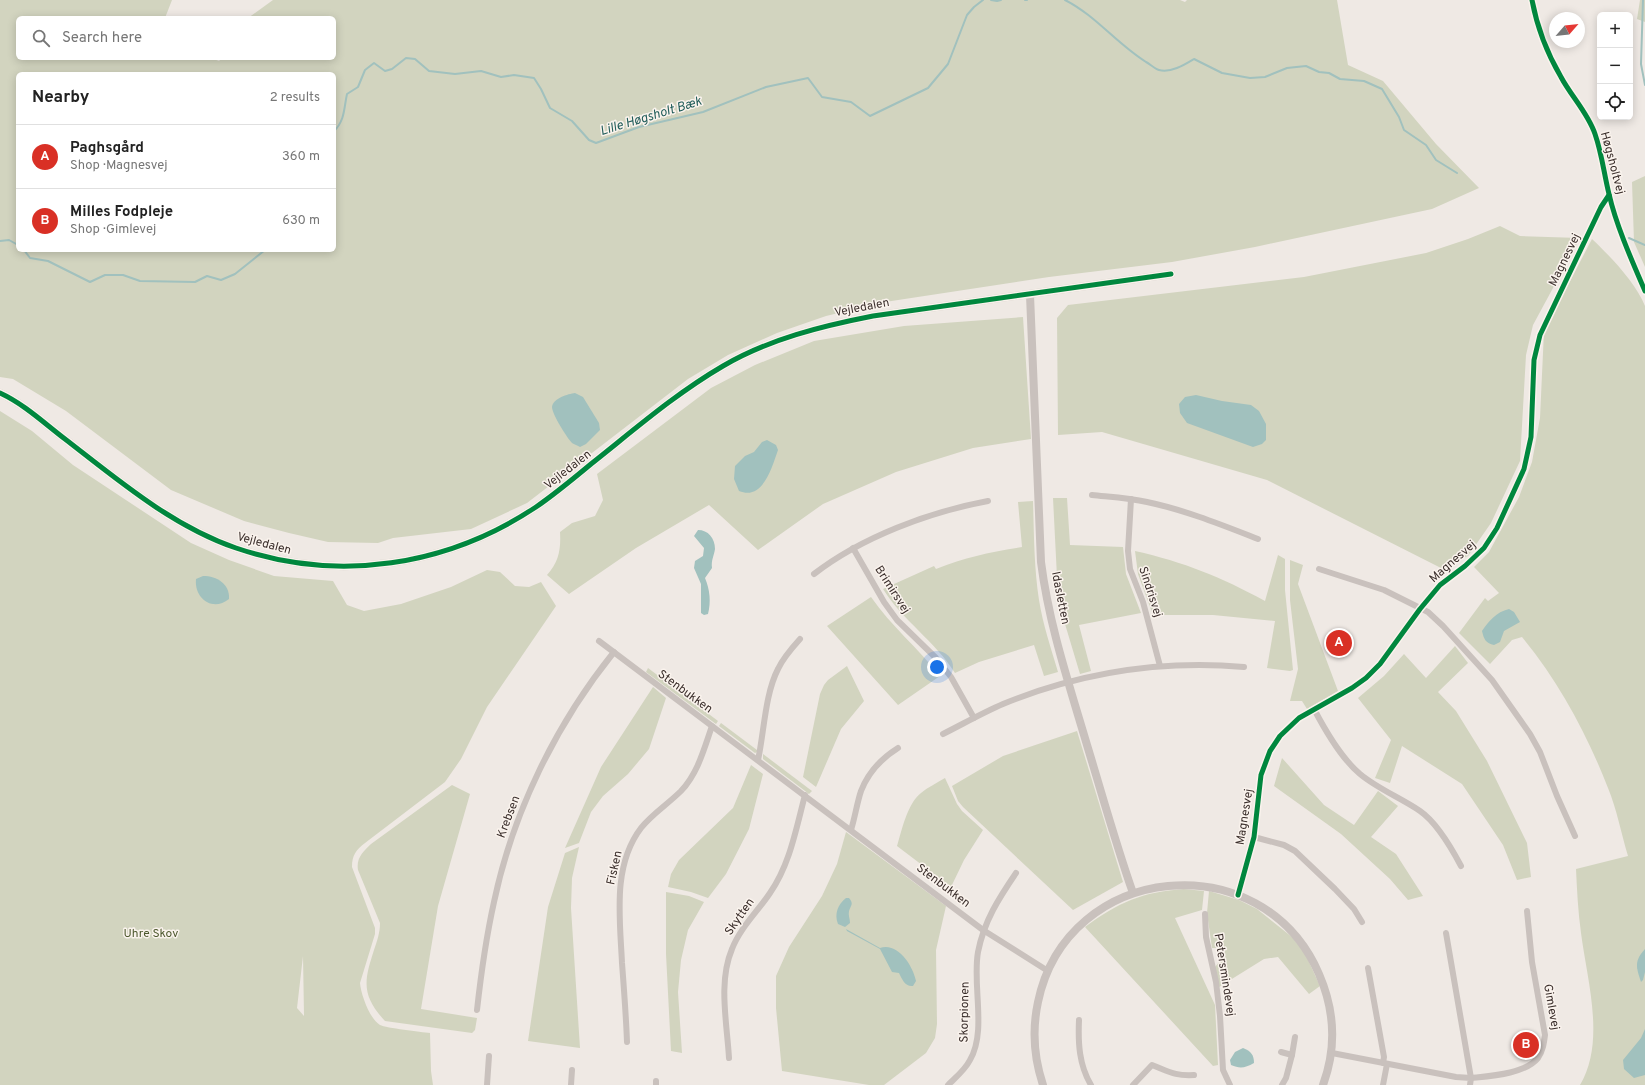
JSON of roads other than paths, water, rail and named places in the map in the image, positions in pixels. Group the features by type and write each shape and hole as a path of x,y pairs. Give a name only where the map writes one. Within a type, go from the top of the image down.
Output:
{"street":[{"name":"Høgsholtvej","path":"1532,0 1539,28 1549,54 1561,78 1586,115 1595,133 1602,157 1609,195 1645,291"},
{"name":"Magnesvej","path":"1238,895 1254,837 1261,775 1270,751 1280,736 1299,718 1352,688 1371,673 1380,664 1420,609 1440,585 1465,566 1484,548 1500,521 1524,469 1531,437 1534,360 1540,334 1601,207 1609,195"},
{"name":"Vejledalen","path":"0,393 25,407 122,483 160,510 191,528 235,548 300,563 338,566 373,565 423,557 452,549 511,522 537,506 564,486 687,388 724,365 760,348 833,324 873,316 1171,274"},
{"name":"Idasletten","path":"1030,295 1041,562 1045,593 1052,628 1133,893"},
{"path":"1092,495 1131,498 1149,502 1203,518 1258,539"},
{"name":"Sindrisvej","path":"1131,498 1128,550 1130,569 1143,602 1160,666"},
{"path":"814,574 853,548 882,534 958,508 988,502"},
{"name":"Brimirsvej","path":"853,548 884,602 897,620 936,658 951,677 974,718"},
{"path":"1319,569 1384,590 1428,612 1443,626 1492,680 1530,734 1540,752 1557,796 1575,836"},
{"path":"758,760 770,691 777,670 784,657 800,639"},
{"name":"Stenbukken","path":"599,641 983,930 1048,971"},
{"name":"Krebsen","path":"477,1010 483,962 494,901 513,834 545,758 572,712 614,652"},
{"path":"944,734 1003,704 1068,682 1119,671 1160,666 1199,665 1244,667"},
{"path":"1314,709 1322,725 1351,765 1361,775 1422,812 1449,846 1460,866"},
{"name":"Fisken","path":"627,1042 619,909 621,882 625,863 632,844 641,828 681,790 693,775 712,726"},
{"path":"851,830 862,790 870,774 881,761 898,748"},
{"name":"Skytten","path":"729,1058 724,986 732,948 742,931 771,892 783,870 793,844 805,796"},
{"name":"Magnesvej","path":"1254,837 1284,845 1295,851 1354,909 1362,922"},
{"path":"983,930 997,900 1016,872"},
{"path":"1043,1085 1036,1058 1034,1036 1035,1014 1040,992 1048,971 1063,946 1080,927 1105,908 1133,893 1157,887 1182,885 1207,887 1238,895 1259,905 1277,917 1306,949 1317,969 1330,1003 1332,1053 1323,1085"},
{"name":"Gimlevej","path":"1332,1053 1456,1077 1470,1082 1526,1067 1539,1057 1544,1046 1545,1035 1532,962 1527,911"},
{"name":"Petersmindevej","path":"1205,914 1206,937 1216,982 1220,1016 1222,1070 1230,1085"},
{"name":"Skorpionen","path":"948,1085 963,1070 976,1048 978,1034 976,981 978,953 983,930"},
{"path":"1446,933 1470,1082"},
{"path":"1368,968 1385,1064 1383,1085"},
{"path":"1079,1020 1078,1045 1081,1060 1091,1085"},
{"path":"1282,1085 1286,1078 1296,1037"},
{"path":"1281,1052 1292,1055"},
{"path":"487,1085 489,1056"},
{"path":"1132,1085 1152,1066 1171,1074 1182,1076 1194,1075"},
{"path":"571,1085 572,1070"}],"water":[{"path":"575,393 583,397 599,423 600,430 586,444 580,447 572,443 567,436 557,420 552,407 558,399 565,395"},
{"path":"1196,395 1222,401 1251,405 1259,411 1266,424 1266,440 1262,444 1253,447 1187,423 1180,413 1179,404 1185,397"},
{"path":"767,440 776,445 778,450 765,481 754,491 747,493 739,491 734,479 735,466 745,456 754,452 762,442"},
{"path":"698,530 708,533 715,545 712,568 705,578 710,600 708,614 704,615 701,613 701,584 694,568 695,561 703,556 704,548 694,536"},
{"path":"203,576 213,577 222,582 227,589 229,599 223,603 211,604 201,598 196,586 196,579"},
{"path":"1509,609 1514,612 1520,622 1504,631 1500,642 1494,645 1487,642 1482,631 1490,620 1504,610"},
{"path":"846,898 849,898 852,903 849,912 850,923 845,927 838,924 836,917 841,903"},
{"path":"846,929 880,948 887,947 899,952 912,969 916,981 913,986 906,984 899,973 892,972 880,949 847,931"},
{"path":"1645,949 1645,972 1641,982 1637,964 1641,953"},
{"path":"1645,1029 1645,1075 1634,1078 1624,1069 1623,1060 1641,1038"},
{"path":"1243,1048 1252,1054 1254,1063 1242,1067 1231,1065 1230,1060 1235,1052"}],"waterway":[{"name":"Lille Høgsholt Bæk","path":"336,129 342,118 347,94 358,87 365,70 374,63 385,71 392,69 406,58 415,59 429,71 455,74 481,71 501,77 514,75 534,78 550,108 572,121 589,140 596,143 639,127 703,112 766,87 808,78 822,97 851,102 870,116 928,88 948,64 967,15 983,0"},
{"name":"Lille Høgsholt Bæk","path":"991,0 1001,0"},
{"name":"Lille Høgsholt Bæk","path":"1065,0 1086,13 1135,55 1159,70 1164,71 1173,69 1194,59 1222,73 1250,78 1265,77 1287,68 1306,66 1319,72 1329,73 1340,79 1364,81 1382,89 1399,117 1404,130 1426,145 1436,160 1457,173"},
{"name":"Lille Høgsholt Bæk","path":"1643,0 1641,64 1645,85"},
{"name":"Lille Høgsholt Bæk","path":"1629,238 1645,245"},
{"name":"Lille Høgsholt Bæk","path":"0,241 9,240 16,244"},
{"name":"Lille Høgsholt Bæk","path":"26,252 30,258 48,261 90,282 105,275 123,275 140,281 195,282 207,276 221,280 235,274 262,252"}],"place":[{"name":"Paghsgård","path":"1339,643"},
{"name":"Milles Fodpleje","path":"1526,1045"}],"park label":[{"name":"Uhre Skov","path":"151,934"}]}
